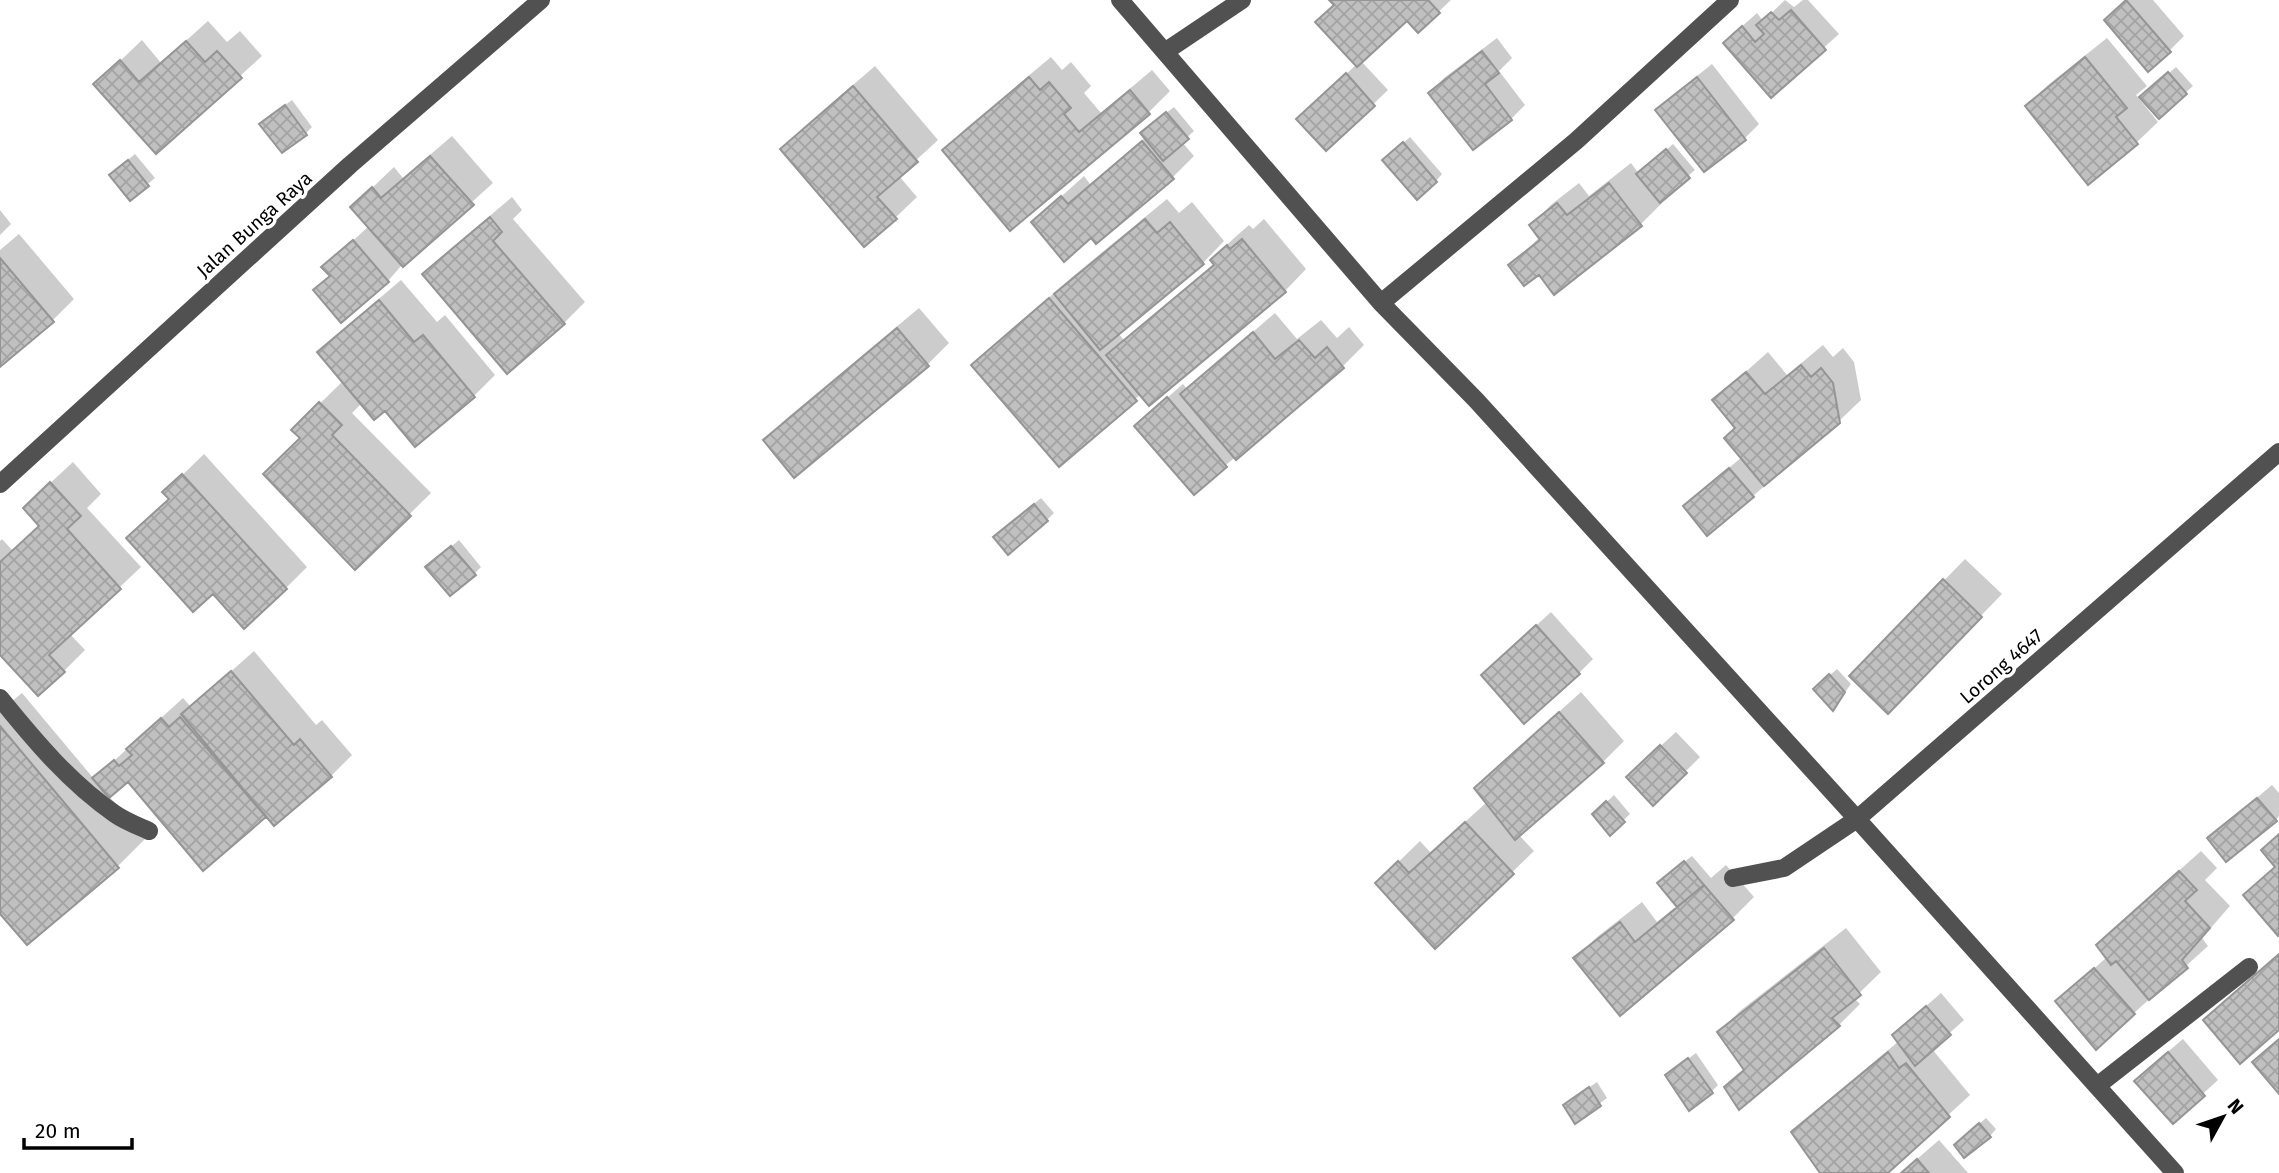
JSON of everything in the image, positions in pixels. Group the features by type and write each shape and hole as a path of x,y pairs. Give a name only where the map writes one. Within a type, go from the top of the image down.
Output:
{"street":[{"name":"Jalan Bunga Raya","path":"0,484 350,165 541,0"},
{"path":"1120,0 1381,303 1450,372 2175,1173"},
{"path":"1166,51 1242,0"},
{"path":"1381,303 1576,141 1730,0"},
{"name":"Lorong 4647","path":"1733,878 1784,868 1857,819 2279,452"},
{"path":"0,698 73,780 117,816 149,831"},
{"path":"2097,1086 2249,967"}],"building":[{"path":"1329,0 1428,0 1440,13 1418,33 1407,21 1357,67 1315,22 1334,5"},
{"path":"2126,0 2171,52 2148,72 2104,20"},
{"path":"1791,10 1826,50 1771,98 1723,43 1742,26 1755,42 1764,34 1756,25 1771,12 1779,20"},
{"path":"186,41 205,62 217,51 242,78 156,154 93,84 120,60 139,82"},
{"path":"1482,51 1499,73 1485,84 1512,120 1473,150 1428,93"},
{"path":"2085,57 2127,108 2116,117 2138,144 2088,185 2025,106"},
{"path":"2168,72 2187,94 2159,119 2139,97"},
{"path":"1346,73 1375,106 1326,151 1296,119"},
{"path":"1029,77 1040,90 1049,82 1071,108 1064,114 1079,132 1130,90 1150,114 1010,231 942,150"},
{"path":"1697,77 1746,140 1704,172 1655,110"},
{"path":"853,86 918,162 877,197 897,219 864,247 780,149"},
{"path":"285,105 307,135 282,153 259,124"},
{"path":"1166,112 1189,139 1163,161 1140,133"},
{"path":"1142,141 1174,179 1096,244 1091,238 1064,262 1031,222 1061,196 1068,204"},
{"path":"1403,142 1437,182 1417,200 1382,160"},
{"path":"1666,149 1690,178 1660,203 1636,174"},
{"path":"430,156 474,205 403,267 350,207 372,187 381,198"},
{"path":"128,160 149,186 130,201 109,175"},
{"path":"1609,183 1642,226 1554,295 1539,275 1524,286 1508,265 1540,240 1529,225 1557,203 1567,215"},
{"path":"490,217 502,232 493,241 565,324 507,374 422,274"},
{"path":"1145,219 1157,233 1170,222 1204,264 1100,350 1054,294"},
{"path":"1242,239 1286,292 1149,406 1106,355 1214,265 1210,260 1227,245 1230,249"},
{"path":"353,240 389,282 341,323 313,290 330,276 321,267"},
{"path":"0,258 54,322 0,367"},
{"path":"1049,298 1137,401 1059,467 971,365"},
{"path":"379,300 414,342 423,335 475,397 415,447 385,411 374,420 317,352"},
{"path":"897,328 929,366 794,478 763,440"},
{"path":"1253,332 1275,359 1299,340 1315,358 1327,347 1344,368 1236,460 1180,394"},
{"path":"1801,365 1811,377 1821,368 1833,383 1840,423 1764,486 1724,438 1735,428 1712,400 1746,372 1765,394"},
{"path":"1167,397 1227,467 1194,495 1134,426"},
{"path":"319,402 342,425 332,435 411,516 355,570 263,474 300,438 291,430"},
{"path":"1729,468 1754,497 1707,536 1683,506"},
{"path":"182,474 287,589 244,629 213,594 193,612 126,538 169,499 162,492"},
{"path":"50,482 81,516 67,529 121,589 49,655 65,672 38,696 0,655 0,562 39,526 23,508"},
{"path":"1034,504 1048,521 1008,555 993,537"},
{"path":"451,546 476,575 450,596 425,567"},
{"path":"1943,579 1982,617 1888,714 1849,676"},
{"path":"1536,625 1580,674 1524,724 1481,675"},
{"path":"231,671 294,745 300,739 332,777 274,826 181,714"},
{"path":"1829,674 1845,692 1833,711 1813,689"},
{"path":"1559,712 1604,763 1515,840 1474,788"},
{"path":"180,717 266,817 203,871 128,782 109,798 92,778 114,760 119,766 132,755 126,749 161,718 169,727"},
{"path":"0,726 119,868 27,945 0,914"},
{"path":"1660,745 1687,773 1653,806 1626,777"},
{"path":"2257,798 2277,821 2226,862 2207,838"},
{"path":"1606,801 1625,822 1610,836 1592,814"},
{"path":"1465,822 1514,874 1435,949 1375,883 1398,861 1409,873"},
{"path":"1465,822 1514,874 1435,949 1375,883 1398,861 1409,873"},
{"path":"2279,834 2278,936 2243,895 2275,867 2261,850"},
{"path":"1684,861 1704,885 1677,907 1657,883"},
{"path":"2179,871 2197,890 2185,901 2210,928 2182,960 2188,968 2149,1000 2116,961 2111,965 2096,945"},
{"path":"1704,885 1734,920 1620,1016 1573,958 1620,922 1635,942"},
{"path":"1824,948 1861,995 1832,1018 1840,1026 1739,1110 1724,1087 1744,1070 1717,1032"},
{"path":"2279,954 2279,1030 2240,1064 2203,1020"},
{"path":"2094,968 2135,1014 2096,1050 2055,1001"},
{"path":"1926,1006 1951,1035 1915,1066 1892,1035"},
{"path":"2279,1039 2279,1094 2252,1062"},
{"path":"1888,1052 1899,1068 1906,1063 1950,1117 1888,1173 1820,1173 1791,1132"},
{"path":"2168,1052 2205,1096 2173,1124 2134,1081"},
{"path":"1688,1058 1713,1093 1689,1111 1665,1075"},
{"path":"1589,1087 1601,1106 1575,1124 1563,1105"},
{"path":"1979,1123 1991,1137 1964,1158 1954,1145"},
{"path":"1917,1159 1929,1173 1901,1173"}]}
